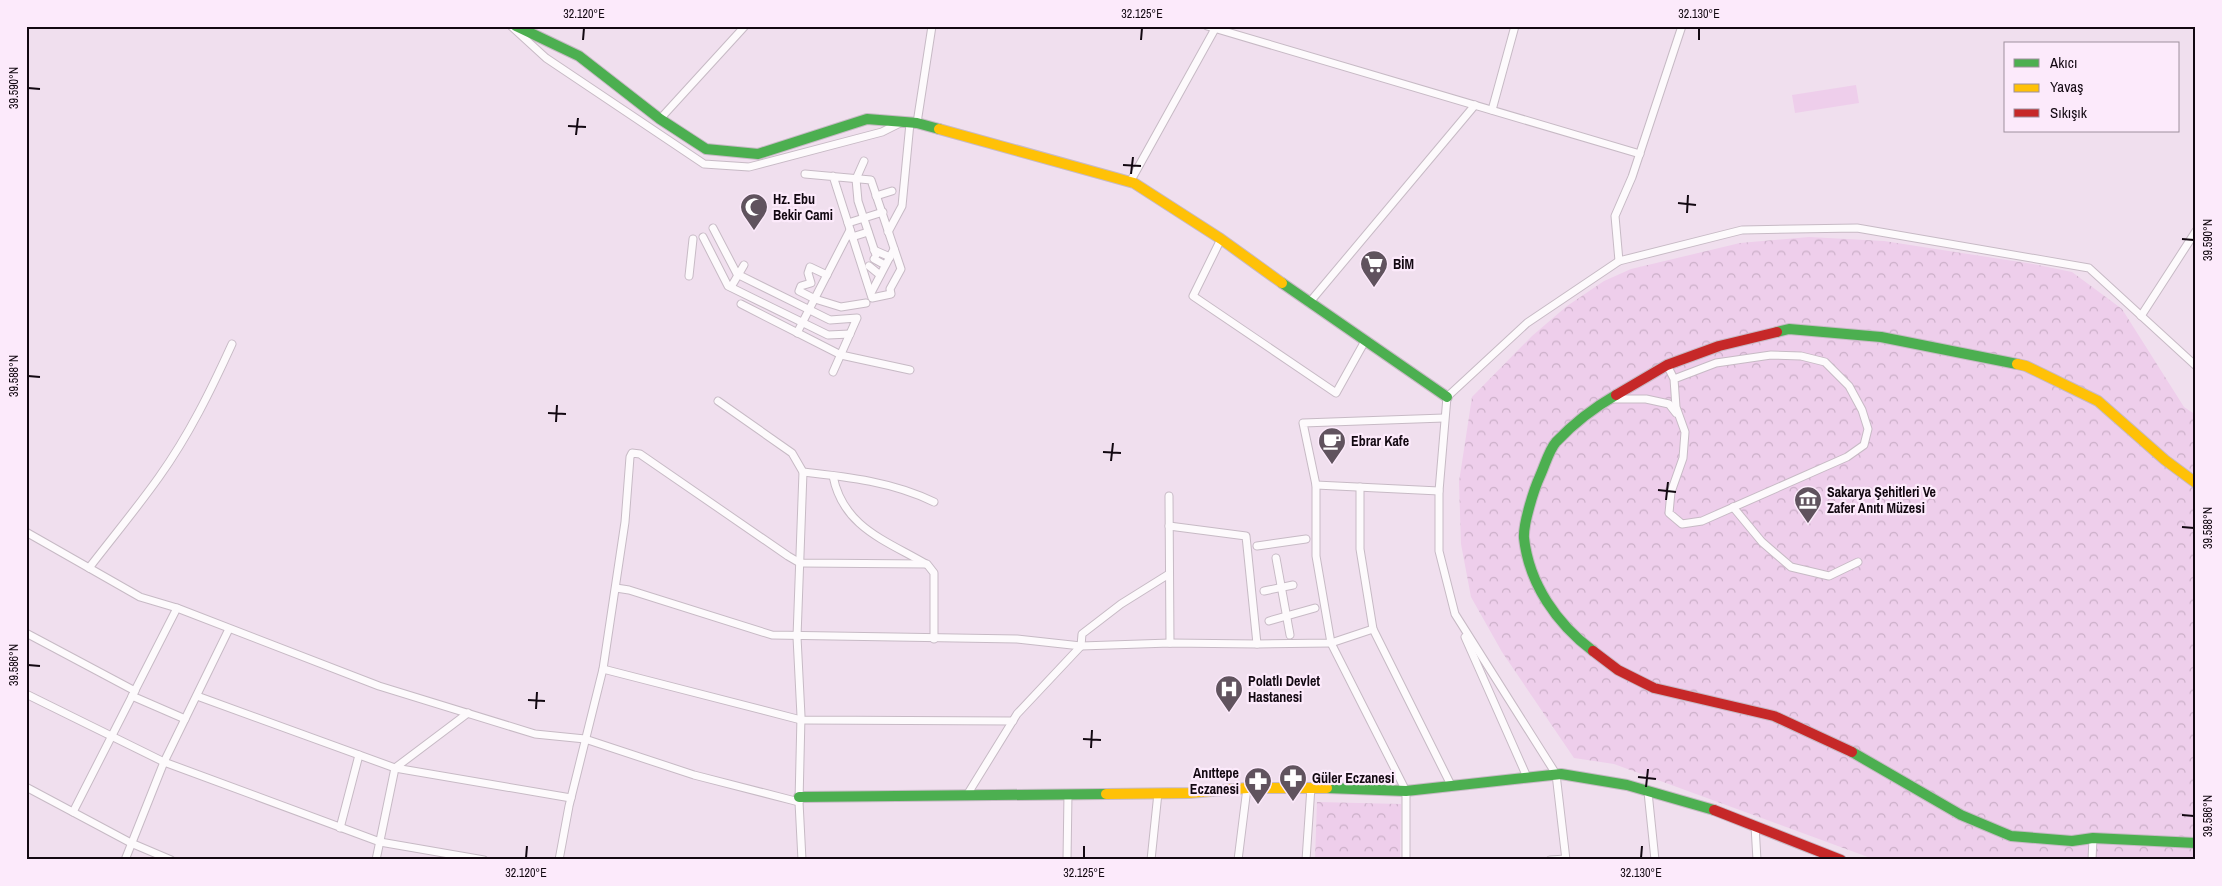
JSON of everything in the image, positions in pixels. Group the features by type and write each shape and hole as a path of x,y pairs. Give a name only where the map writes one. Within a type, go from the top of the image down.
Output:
{"street":[{"path":"511,26 546,58 704,164 749,167 910,123"},
{"path":"516,26 579,56 660,119 706,149 758,154 867,119 910,123 1130,182 1221,239 1309,303 1447,397"},
{"path":"660,119 745,26"},
{"path":"888,232 902,206 910,123 932,26"},
{"path":"1492,110 1515,26"},
{"path":"1619,261 1615,216 1632,177 1682,26"},
{"path":"1130,182 1213,27 1640,154"},
{"path":"1309,303 1475,105"},
{"path":"864,161 856,178 858,201 875,255 885,266"},
{"path":"805,174 833,176 856,178 871,180 901,269 890,289 892,294 872,298 833,176"},
{"path":"876,196 892,191"},
{"path":"797,333 850,230 864,218 882,212"},
{"path":"713,228 738,275 830,320 857,318 833,372"},
{"path":"1527,777 1455,614 1439,551 1439,491 1447,397 1527,323 1619,261 1742,230 1857,228 2089,268 2196,366"},
{"path":"850,230 868,232"},
{"path":"2141,316 2196,231"},
{"path":"703,238 728,286 828,335 850,334"},
{"path":"689,276 693,239"},
{"path":"1221,239 1193,296 1336,393 1365,341"},
{"path":"2190,239 2196,246"},
{"path":"870,293 894,249"},
{"path":"875,255 890,257"},
{"path":"732,287 744,265"},
{"path":"869,266 880,275"},
{"path":"820,288 811,283 808,273 810,267 827,275"},
{"path":"811,283 801,286 800,291 814,299 841,307 866,303"},
{"path":"741,304 841,355 910,370"},
{"path":"2196,483 2165,460 2098,401 2026,366 1881,337 1789,329 1719,346 1667,365 1597,406 1555,443 1534,488 1524,536 1530,566 1547,605 1577,640 1618,670 1654,688 1774,716 1850,751 1961,815 2010,836 2072,841 2093,838 2196,843"},
{"path":"89,568 159,477 183,441 205,403 232,344"},
{"path":"1667,365 1674,379 1676,407 1685,432 1682,458 1671,492 1669,513 1682,524 1702,522 1847,458 1864,445 1868,429 1862,410 1849,386 1825,362 1801,356 1770,355 1716,363 1674,379"},
{"path":"1609,399 1646,399 1669,404 1680,419"},
{"path":"718,402 792,453 803,472 797,636 801,720 799,799 802,860"},
{"path":"1406,860 1406,790 1330,643 1316,556 1316,485 1303,424 1444,418"},
{"path":"559,860 571,798 602,669 625,522 630,457 635,452 800,563 927,564"},
{"path":"803,472 887,484 915,493 934,502"},
{"path":"833,476 836,491 842,503 860,526 927,564 934,573 934,639"},
{"path":"1316,485 1439,491"},
{"path":"1360,487 1360,549 1373,629 1451,785"},
{"path":"1170,496 1170,643"},
{"path":"1733,508 1762,542 1791,567 1829,576 1858,562"},
{"path":"1169,526 1246,536 1257,644"},
{"path":"26,532 140,597 177,608 379,686 535,734 585,739 694,775 799,799 1158,793 1247,788 1311,787 1406,790 1556,774 1627,785 1704,806 1841,860"},
{"path":"1257,546 1306,540"},
{"path":"1276,558 1290,635"},
{"path":"967,795 1013,721 1081,646 1082,634 1121,604 1169,574"},
{"path":"1264,591 1293,585"},
{"path":"616,588 629,590 772,635 1017,639 1081,646 1170,643 1330,643 1373,629"},
{"path":"73,812 177,608"},
{"path":"1269,620 1315,608"},
{"path":"1455,614 1556,774 1566,859 1550,860"},
{"path":"125,860 130,843 164,762 229,629"},
{"path":"26,632 133,694 185,719"},
{"path":"602,669 801,720 1013,721"},
{"path":"26,694 111,738 164,762 340,828 380,842 484,860"},
{"path":"197,696 395,768 571,798"},
{"path":"376,860 395,768 468,713"},
{"path":"340,828 359,755"},
{"path":"26,787 130,843 170,860"},
{"path":"1306,860 1311,787"},
{"path":"1238,860 1247,788"},
{"path":"1648,792 1655,860"},
{"path":"1151,860 1158,793"},
{"path":"1067,860 1068,794"},
{"path":"1755,826 1757,860"},
{"path":"2184,843 2196,837"},
{"path":"2092,860 2093,838"}],"green space":[{"path":"1856,85 1859,103 1795,113 1792,95"},
{"path":"1809,237 1884,241 2033,264 2072,272 2122,309 2184,407 2196,415 2196,860 1876,860 1614,764 1574,758 1502,652 1471,597 1461,544 1459,482 1472,397 1532,336 1567,306 1604,281 1631,269 1740,243"},
{"path":"1317,802 1401,804 1400,860 1315,860"}],"traffic: fast":[{"path":"516,26 579,56 660,119 706,149 758,154 867,119 917,123 939,129"},
{"path":"1282,283 1447,397"},
{"path":"1777,332 1789,329 1881,337 2017,364"},
{"path":"1593,651 1568,628 1547,602 1532,571 1527,555 1524,532 1535,489 1547,458 1556,442 1584,416 1616,395"},
{"path":"1852,752 1961,815 2011,836 2072,841 2093,838 2196,843"},
{"path":"1327,788 1406,791 1561,774 1627,785 1714,810"},
{"path":"799,797 1106,794"}],"traffic: slow":[{"path":"939,129 1134,183 1221,239 1282,283"},
{"path":"2017,364 2026,366 2098,401 2165,460 2196,483"},
{"path":"1106,794 1189,793 1247,788 1327,788"}],"traffic: jam":[{"path":"1616,395 1667,365 1719,346 1777,332"},
{"path":"1593,651 1618,670 1654,688 1774,716 1852,752"},
{"path":"1714,810 1841,860"}],"place":[{"name":"Hz. Ebu Bekir Cami","path":"754,231"},
{"name":"BİM","path":"1374,288"},
{"name":"Ebrar Kafe","path":"1332,465"},
{"name":"Sakarya Şehitleri Ve Zafer Anıtı Müzesi","path":"1808,524"},
{"name":"Polatlı Devlet Hastanesi","path":"1229,713"},
{"name":"Güler Eczanesi","path":"1293,802"},
{"name":"Anıttepe Eczanesi","path":"1258,805"}]}
